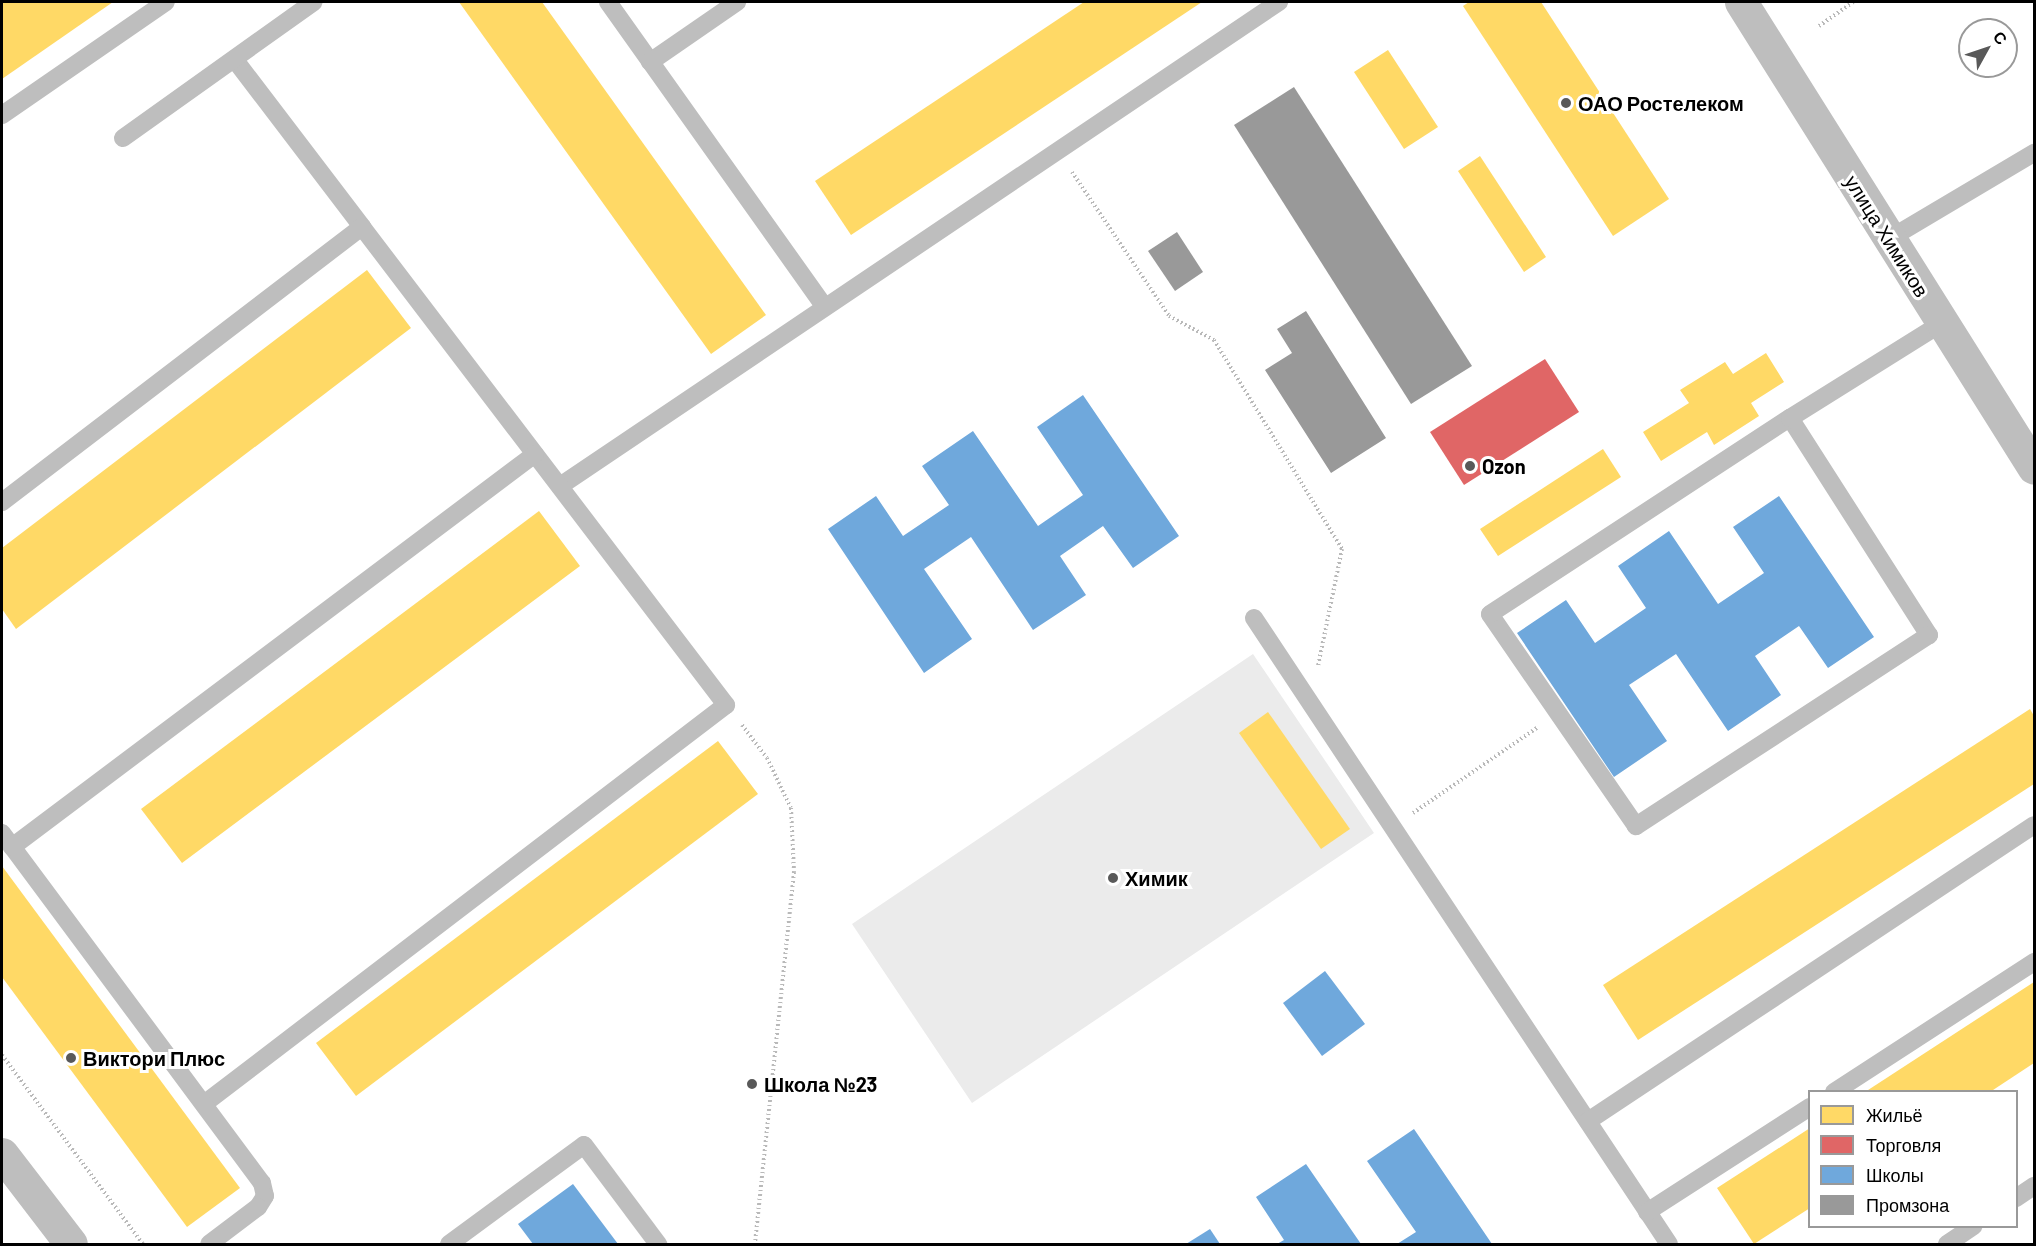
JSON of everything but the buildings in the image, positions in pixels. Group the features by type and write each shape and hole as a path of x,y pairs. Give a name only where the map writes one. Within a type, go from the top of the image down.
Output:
{"street":[{"name":"улица Химиков","path":"1742,2 2034,468"},
{"path":"2,1154 71,1245"}],"lane":[{"path":"2,115 166,2"},
{"path":"123,138 314,2"},
{"path":"608,2 824,305"},
{"path":"650,62 737,2"},
{"path":"560,486 824,305 1279,2"},
{"path":"204,1104 726,705 235,60"},
{"path":"1889,239 2034,153"},
{"path":"2,502 362,227"},
{"path":"1790,418 1929,636 1636,825 1490,614 1790,418 1942,323"},
{"path":"209,1245 258,1207 265,1196 262,1183 7,840 535,454"},
{"path":"1254,618 1669,1245"},
{"path":"1588,1121 2034,825"},
{"path":"1837,1090 2034,962"},
{"path":"1647,1212 1808,1108"},
{"path":"449,1245 584,1145 658,1245"},
{"path":"2018,1197 2034,1186"},
{"path":"1947,1245 1972,1228"}],"path":[{"path":"1819,26 1853,2"},
{"path":"1057,149 1168,316 1214,340 1342,549 1310,702"},
{"path":"726,705 767,758 791,808 794,872 755,1245"},
{"path":"1393,827 1558,712"},
{"path":"2,1055 143,1245"}],"shaded area":[{"name":"Химик","path":"1253,654 1374,833 972,1103 852,924"}],"place":[{"name":"ОАО Ростелеком","path":"1566,103"},
{"name":"Ozon","path":"1470,466"},
{"name":"Химик","path":"1113,878"},
{"name":"Виктори Плюс","path":"71,1058"},
{"name":"Школа №23","path":"752,1084"}]}
